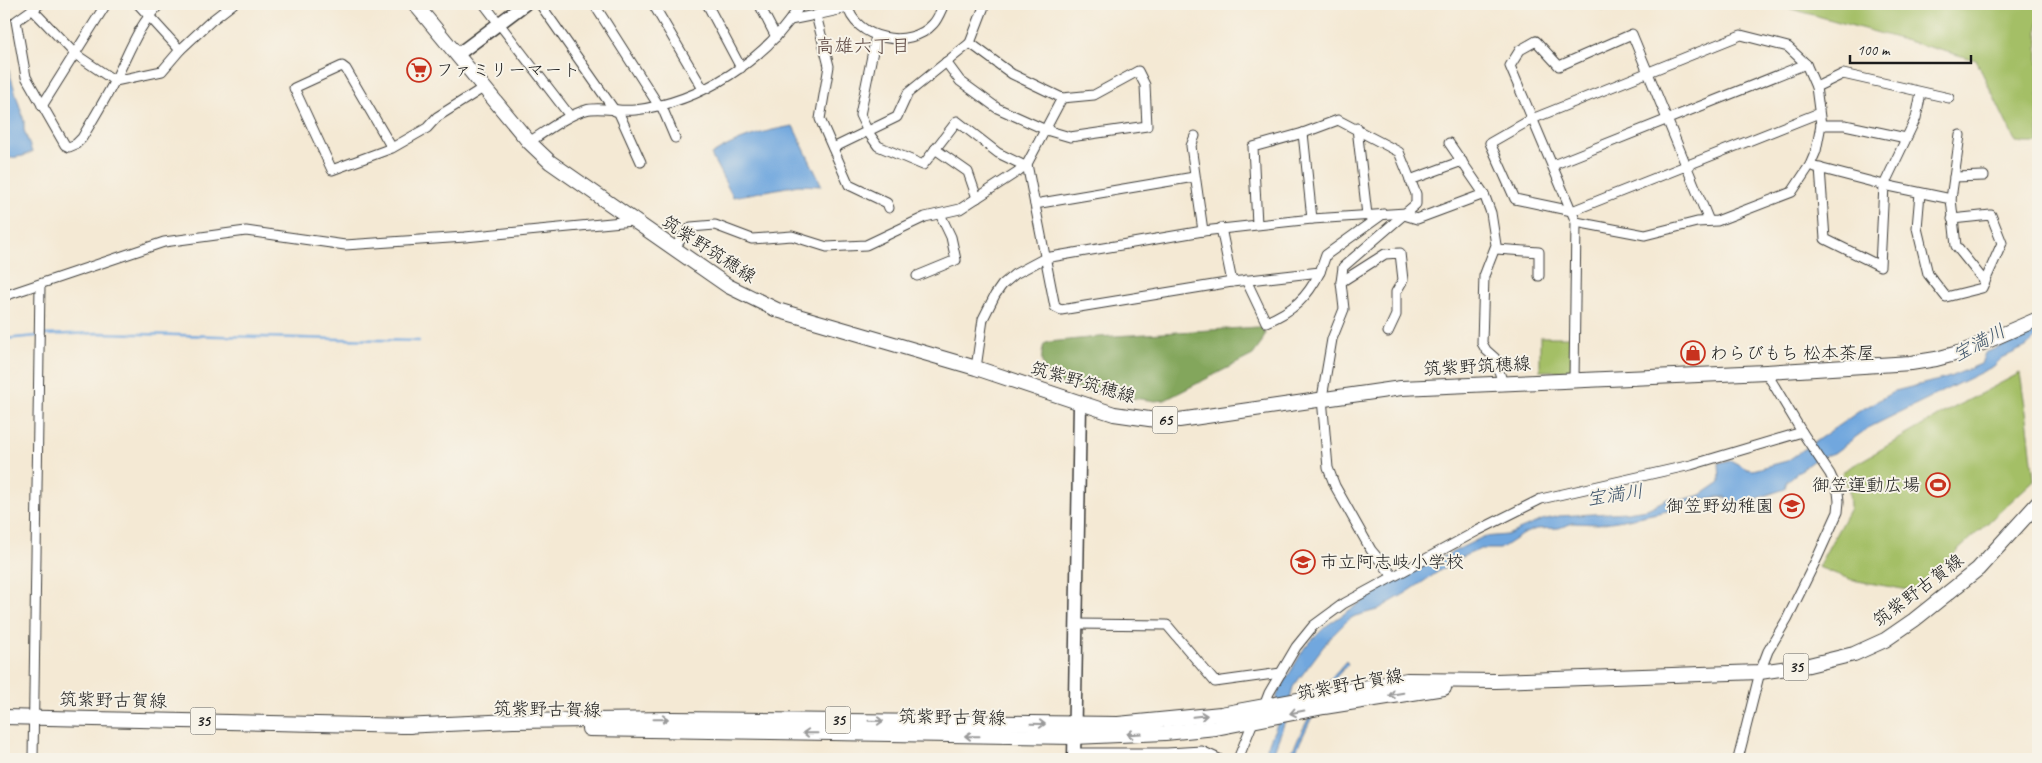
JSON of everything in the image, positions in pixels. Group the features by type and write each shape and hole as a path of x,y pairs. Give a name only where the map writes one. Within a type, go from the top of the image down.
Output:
{"main road":[{"name":"筑紫野筑穂線","path":"416,4 483,88 529,142 550,162 632,221 728,286 777,310 976,368 1114,414 1156,420 1180,420 1401,388 1766,372 1912,363 1962,352 2038,319"},
{"name":"筑紫野古賀線","path":"1074,731 1118,724 1269,709 1326,701 1407,680 1496,681 1760,672 1809,665 1854,654 1885,640 1914,620 1978,570 2038,503"},
{"name":"筑紫野古賀線","path":"4,717 402,726 513,721 670,719 1165,733 1253,722 1269,709"}],"street":[{"path":"40,4 16,21 26,77 65,145 73,146 82,138 115,81 131,44 148,16 160,4"},
{"path":"42,106 106,4"},
{"path":"138,4 180,50"},
{"path":"32,9 75,54 115,81 162,71 180,50 211,21 233,4"},
{"path":"484,4 500,22 570,116"},
{"path":"457,55 525,4"},
{"path":"540,4 616,111 641,162"},
{"path":"594,4 660,105 675,138"},
{"path":"653,4 704,89"},
{"path":"706,4 741,68"},
{"path":"759,4 776,37"},
{"path":"529,142 570,116 590,109 616,111 660,105 724,80 741,68 776,37 801,4"},
{"path":"889,208 887,203 849,185 820,119 829,66 816,15 848,6 859,26 870,34 900,38 921,33 934,24 944,4"},
{"path":"833,148 897,117 908,93 970,43 985,4"},
{"path":"790,20 810,16"},
{"path":"1574,380 1576,222 1510,66 1520,50 1536,41 1559,66 1632,34 1709,221"},
{"path":"1576,222 1645,235 1697,222 1717,221 1792,192 1810,165 1816,151 1821,125 1816,87 1806,64 1788,46 1741,35 1648,74 1532,119 1490,143 1515,199 1572,211 1819,113"},
{"path":"876,36 860,116 878,146 923,165 957,121 998,153 1026,165"},
{"path":"946,62 960,81 997,108 1046,130 1070,138 1147,126 1145,85 1138,71 1094,95 1062,98 1012,74 970,43"},
{"path":"1553,165 1806,64"},
{"path":"392,148 346,69 342,66 294,88 332,170 392,148 427,128 437,117 483,88"},
{"path":"1816,87 1843,74 1949,98"},
{"path":"1820,168 1825,239 1880,266 1884,185 1916,118 1921,93"},
{"path":"674,248 691,227 715,225 752,239 792,236 827,247 866,245 925,217 960,209 997,187 1026,165 1062,98"},
{"path":"1257,224 1253,147 1303,133 1338,120 1357,128 1398,152 1410,180 1417,199 1416,204 1343,267 1341,282 1344,309 1332,338 1322,398 1328,468 1335,486 1371,550 1393,576"},
{"path":"1821,125 1845,125 1906,138"},
{"path":"1357,128 1367,215"},
{"path":"1303,133 1312,219"},
{"path":"1960,135 1951,199 1956,246 1985,282"},
{"path":"1195,136 1191,146 1203,230"},
{"path":"1449,143 1484,194 1491,213 1496,249 1484,276 1482,344 1495,358 1503,384"},
{"path":"935,149 968,172 977,198"},
{"path":"1410,180 1462,161"},
{"path":"1026,165 1036,204 1055,307 1061,310 1232,282 1320,272"},
{"path":"1810,165 1884,185 1951,199"},
{"path":"1954,177 1984,176"},
{"path":"1036,204 1194,177"},
{"path":"1920,193 1917,228 1928,274 1946,297 1982,288 2002,243 1991,215 1952,219"},
{"path":"976,368 983,319 995,296 1002,285 1015,274 1045,258 1203,230 1257,224 1383,214 1405,214 1417,219 1484,194"},
{"path":"917,276 956,260 951,237 940,214"},
{"path":"1246,280 1266,322 1283,315 1311,290 1326,255 1383,214"},
{"path":"4,296 164,242 246,231 344,245 465,237 632,221"},
{"path":"1222,228 1232,282"},
{"path":"1496,249 1538,252 1539,276"},
{"path":"1341,282 1385,254 1400,253 1403,280 1396,292 1396,315 1388,332"},
{"path":"33,759 40,285"},
{"path":"1738,759 1760,672 1768,651 1787,619 1838,512 1838,492 1830,474 1766,372"},
{"path":"1080,404 1074,756 1202,752 1219,759"},
{"path":"1269,709 1268,693 1296,647 1313,626 1343,604 1393,576 1541,499 1691,465 1804,435"},
{"path":"1076,624 1167,625 1215,682 1281,673"},
{"path":"1238,759 1253,722"}],"green space":[{"path":"1600,4 1654,4 1601,10"},
{"path":"1774,4 2038,4 2038,143 2016,143 1976,60"},
{"path":"1262,328 1265,334 1253,355 1165,400 1155,401 1114,396 1067,386 1047,374 1042,363 1044,344 1049,342"},
{"path":"1540,337 1572,337 1572,367 1567,371 1540,371"},
{"name":"御笠運動広場","path":"2020,373 2034,480 1914,591 1852,580 1818,567 1850,508 1849,490 1842,472 1942,414"}],"water":[{"path":"4,54 24,121 24,130 32,152 23,156 4,159"},
{"path":"793,126 822,186 798,185 733,197 711,155 730,144 750,136"},
{"path":"2038,330 2038,336 2026,347 2002,358 1994,366 1868,428 1834,453 1814,460 1787,481 1785,489 1736,505 1726,497 1717,497 1704,499 1667,511 1623,520 1598,524 1573,523 1559,528 1536,529 1523,534 1500,549 1481,549 1459,558 1377,610 1348,620 1329,639 1293,687 1284,724 1271,759 1262,759 1277,724 1277,695 1305,647 1326,626 1388,584 1483,537 1507,535 1542,520 1559,516 1647,509 1669,498 1682,500 1701,495 1720,482 1719,463 1730,460 1753,470 1787,461 1858,412 1895,391 1947,378 1981,364 1985,353"},
{"path":"1346,661 1348,664 1328,686 1292,759 1288,759 1325,685"}],"waterway":[{"path":"42,335 98,333 419,341"},
{"path":"4,339 37,336"}],"place":[{"name":"ファミリーマート","path":"419,70"},
{"name":"わらびもち 松本茶屋","path":"1693,353"},
{"name":"御笠運動広場","path":"1938,485"},
{"name":"御笠野幼稚園","path":"1792,506"},
{"name":"市立阿志岐小学校","path":"1303,562"}],"district":[{"name":"高雄六丁目","path":"863,46"}],"water label":[{"name":"宝満川","path":"1979,343"},
{"name":"宝満川","path":"1615,495"}]}
